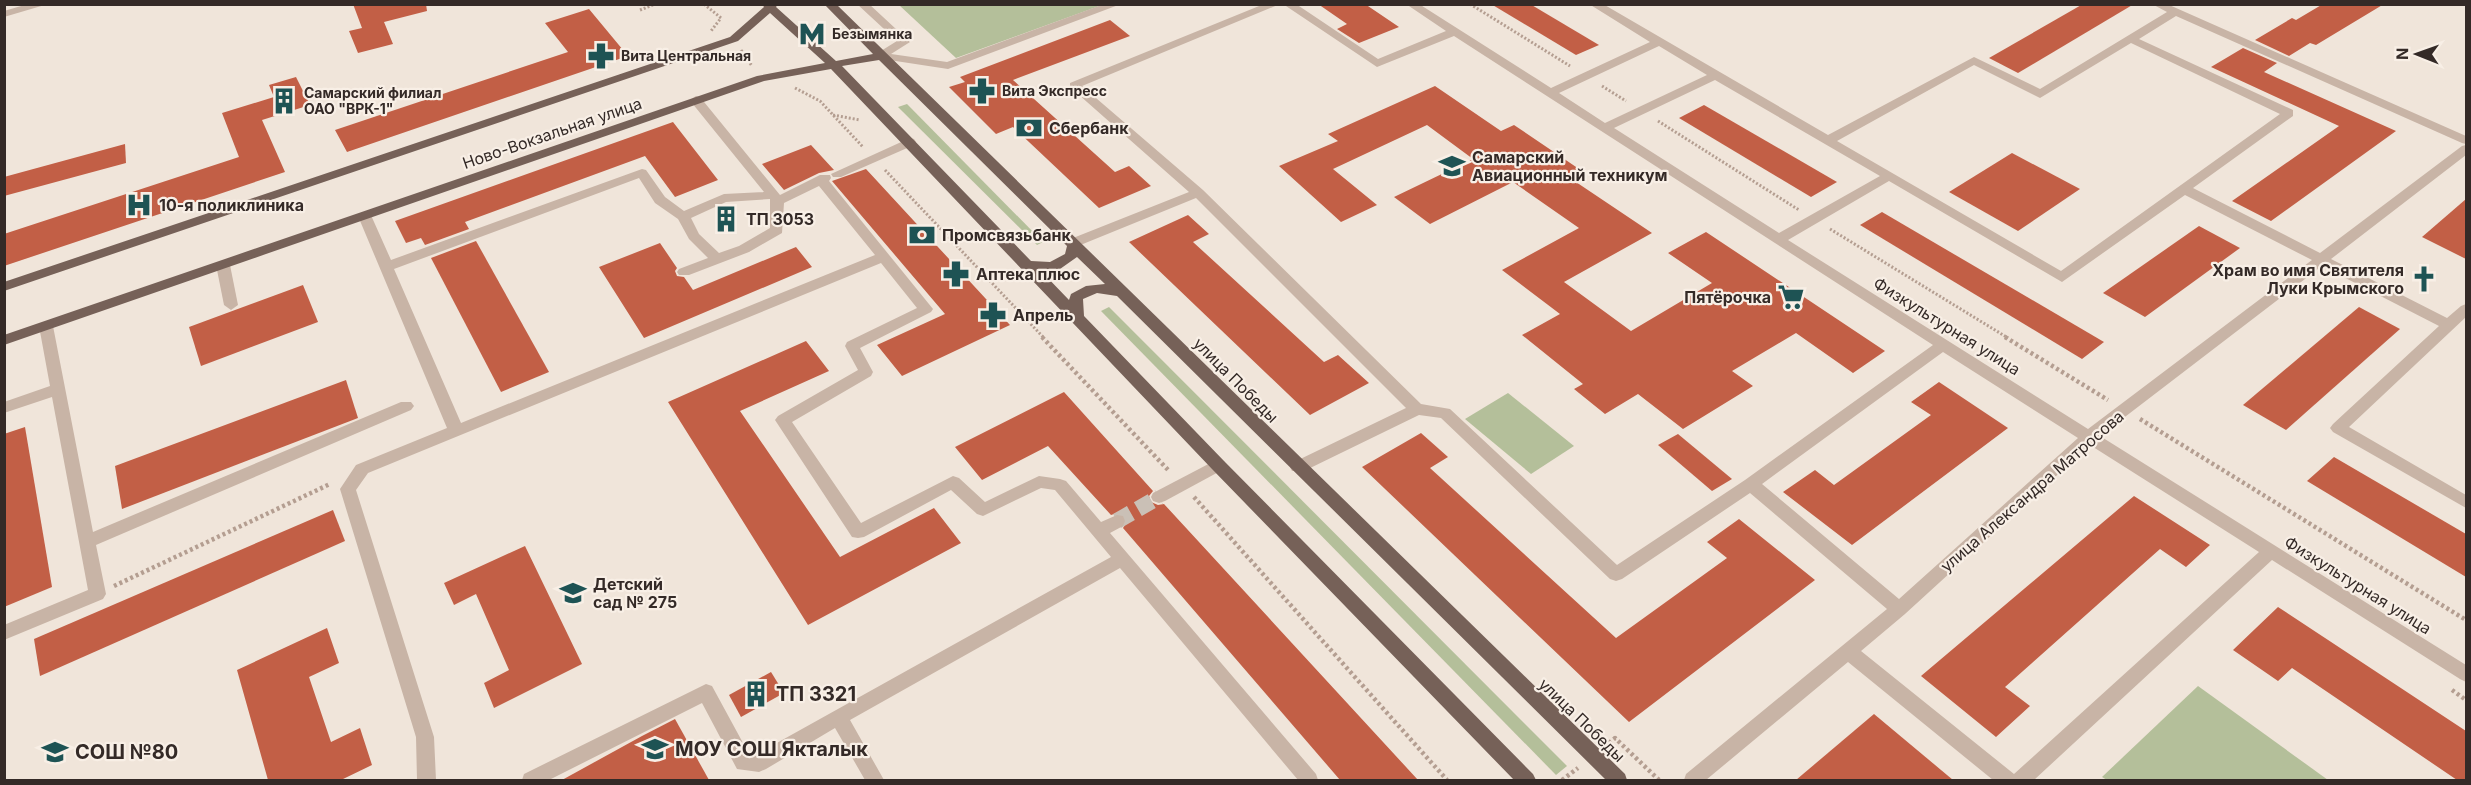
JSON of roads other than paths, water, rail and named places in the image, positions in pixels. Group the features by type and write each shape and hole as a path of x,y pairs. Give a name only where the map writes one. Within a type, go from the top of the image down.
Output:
{"main road":[{"name":"улица Победы","path":"829,4 1618,780"},
{"name":"Ново-Вокзальная улица","path":"4,288 734,39 770,5"},
{"path":"770,5 833,64 910,142 1218,465 1526,780"},
{"name":"Ново-Вокзальная улица","path":"4,340 761,78 880,56"},
{"path":"1027,264 1043,269 1059,266 1071,256 1073,243"},
{"path":"1077,317 1076,297 1083,291 1108,288 1123,293"}],"street":[{"path":"4,14 43,4"},
{"path":"862,4 903,42 880,56"},
{"name":"Ново-Вокзальная улица","path":"880,56 948,66 1116,4"},
{"path":"1275,4 1074,85 1198,193 1417,409"},
{"path":"1288,4 1377,64 1454,32"},
{"path":"1594,4 2062,277 2289,113 2131,39"},
{"path":"2157,4 2466,140"},
{"name":"Физкультурная улица","path":"1415,5 1943,345 2466,674"},
{"path":"1828,141 1974,60 2040,94 2175,12"},
{"path":"1550,93 1659,42"},
{"path":"1605,128 1716,75"},
{"path":"684,272 744,249 777,230 775,198 696,100"},
{"path":"683,216 724,198 775,198 910,142"},
{"name":"улица Александра Матросова","path":"1693,780 1899,609 2090,436 2466,149"},
{"path":"385,267 642,172 660,200 683,216 694,236 717,259"},
{"path":"1779,239 1889,176"},
{"path":"828,177 882,257 926,309 852,346 866,372 783,420 858,532 953,482 984,510 1039,482 1060,485 1310,780"},
{"path":"2184,189 2449,325"},
{"path":"1073,243 1198,193"},
{"path":"365,216 456,430"},
{"path":"426,780 425,737 348,489 362,469 882,257"},
{"path":"223,265 231,305"},
{"path":"2466,309 2338,428 2466,502"},
{"path":"4,633 97,594 46,326"},
{"path":"1298,467 1417,409 1445,413 1616,574 1751,484 1943,345"},
{"path":"4,408 57,389"},
{"path":"87,542 406,406"},
{"path":"1159,497 1218,465"},
{"path":"1751,484 1899,609"},
{"path":"1100,531 1117,521"},
{"path":"2021,780 2271,551"},
{"path":"531,780 706,692 744,763 759,763 1121,559"},
{"path":"1848,651 2007,780"},
{"path":"838,717 875,780"}],"tunnel":[{"path":"1117,521 1159,497"}],"place":[{"name":"Безымянка","path":"812,34"},
{"name":"Вита Центральная","path":"601,56"},
{"name":"Вита Экспресс","path":"982,91"},
{"name":"Самарский филиал ОАО \"ВРК-1\"","path":"284,101"},
{"name":"Сбербанк","path":"1029,128"},
{"name":"Самарский Авиационный техникум","path":"1452,166"},
{"name":"10-я поликлиника","path":"139,205"},
{"name":"ТП 3053","path":"726,219"},
{"name":"Промсвязьбанк","path":"922,235"},
{"name":"Аптека плюс","path":"956,274"},
{"name":"Храм во имя Святителя Луки Крымского","path":"2424,279"},
{"name":"Пятёрочка","path":"1791,297"},
{"name":"Апрель","path":"993,315"},
{"name":"Детский сад № 275","path":"573,593"},
{"name":"ТП 3321","path":"756,694"},
{"name":"МОУ СОШ Якталык","path":"655,749"},
{"name":"СОШ №80","path":"55,752"}]}
